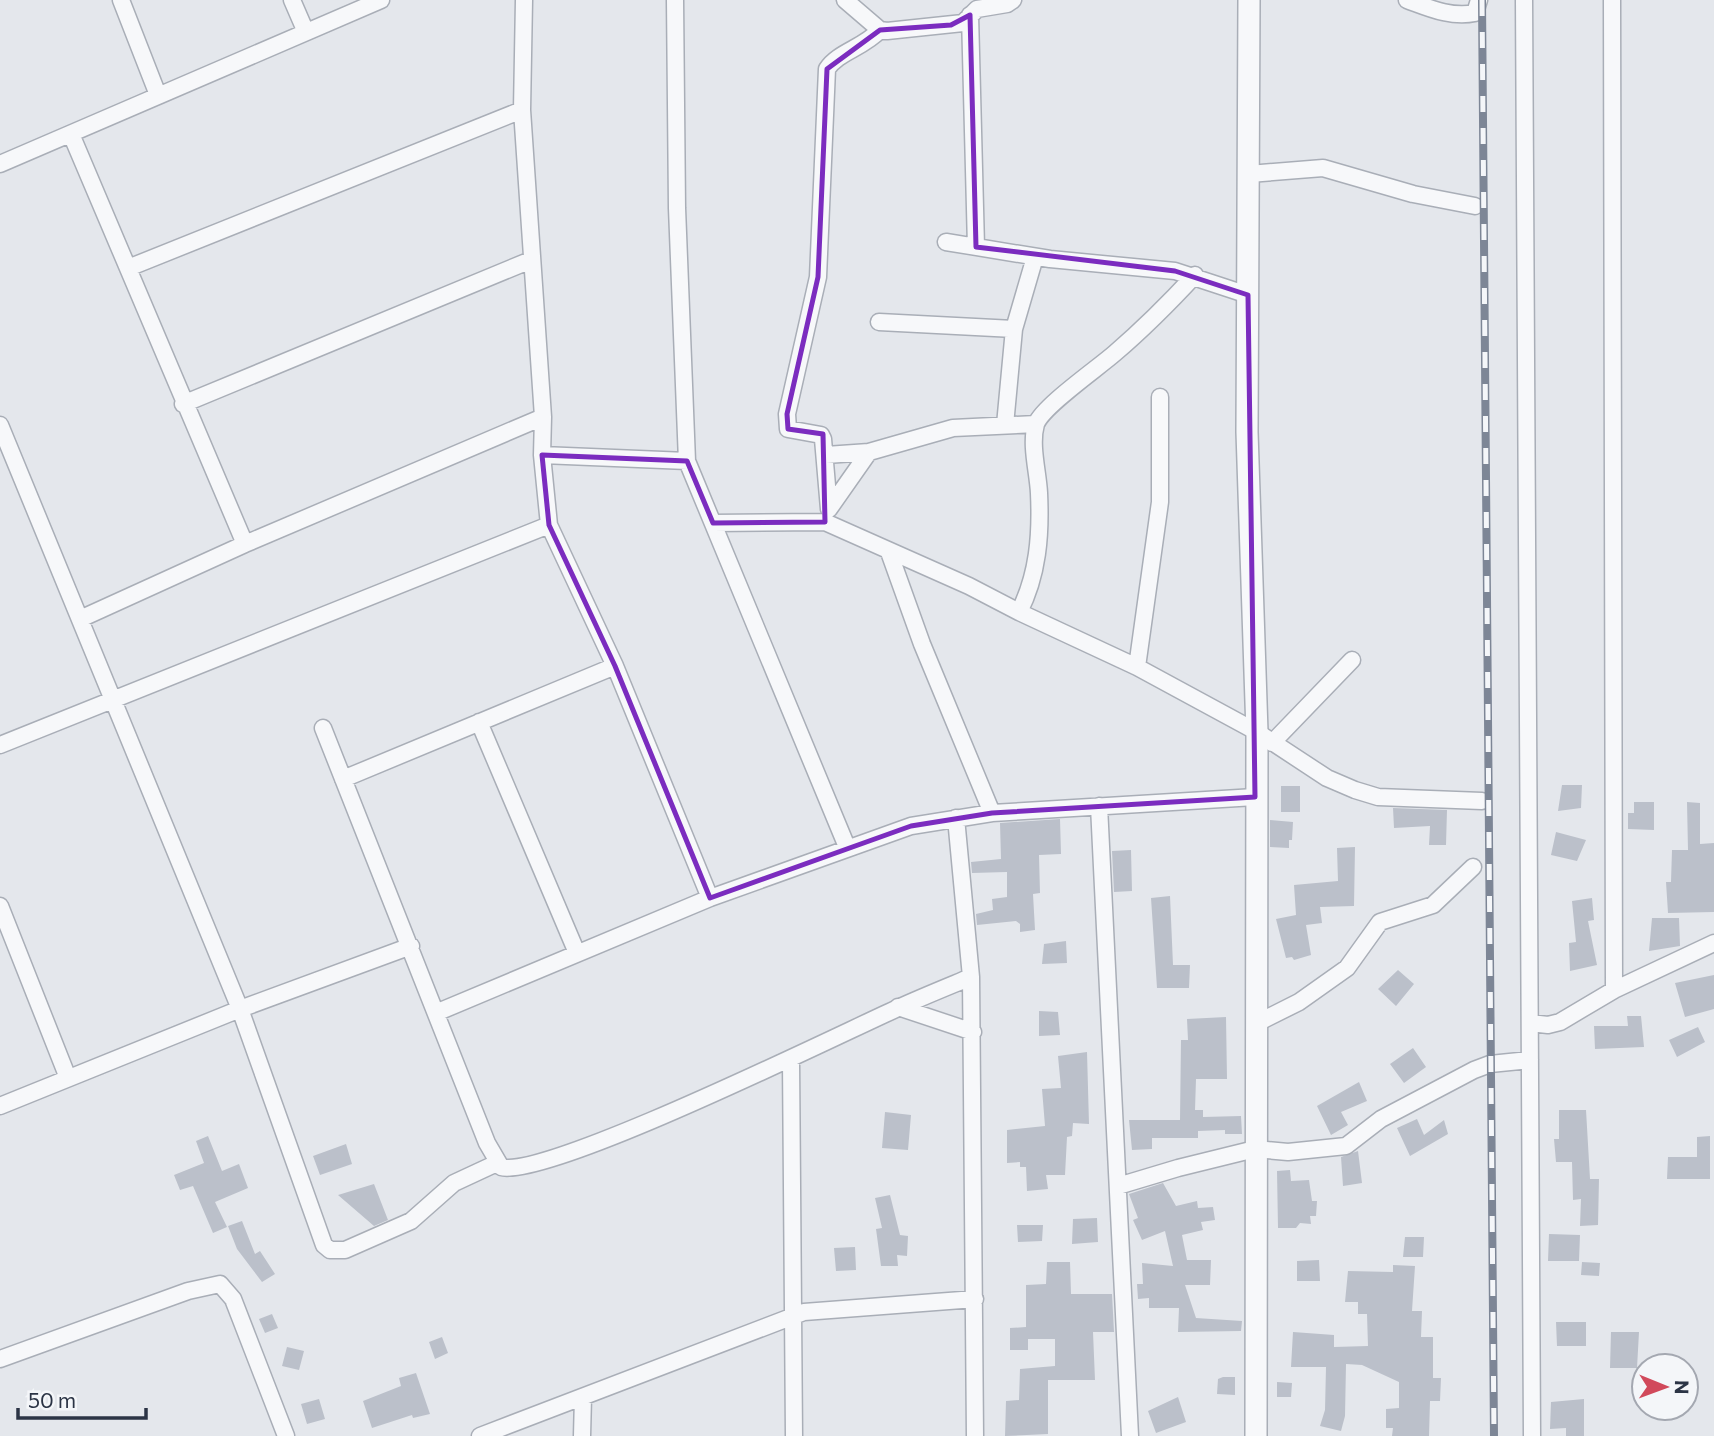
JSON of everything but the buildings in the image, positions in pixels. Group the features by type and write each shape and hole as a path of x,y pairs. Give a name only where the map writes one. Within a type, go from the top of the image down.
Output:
{"street":[{"path":"121,0 158,94"},
{"path":"292,0 305,30"},
{"path":"0,164 305,30 381,0"},
{"path":"524,0 522,110 543,417 542,455 549,525 615,666 710,898"},
{"path":"675,0 677,208 687,461 847,847"},
{"path":"845,0 880,30"},
{"path":"827,515 826,454 821,435 788,429 788,414 818,277 825,78 832,61 867,43 880,30 963,23 976,9 1007,4 1013,0"},
{"path":"1249,0 1247,432 1264,737 1255,797 1256,1436"},
{"path":"1407,0 1443,13 1468,14 1475,13 1479,0"},
{"path":"1524,0 1532,1436"},
{"path":"1612,0 1614,990"},
{"path":"970,15 975,247"},
{"path":"128,268 522,110"},
{"path":"71,134 183,404 245,544"},
{"path":"1248,174 1323,168 1413,194 1475,206"},
{"path":"946,242 1035,257 1195,275 1248,295"},
{"path":"1005,425 1014,330 1035,257"},
{"path":"183,404 531,260"},
{"path":"1018,612 1033,579 1036,562 1039,494 1035,450 1037,424 1045,411 1116,352 1195,275"},
{"path":"879,322 1014,330"},
{"path":"1138,667 1160,502 1160,397"},
{"path":"80,619 245,544 543,417"},
{"path":"826,454 869,452 953,428 1037,424"},
{"path":"0,425 240,1009 324,1245 330,1250 345,1250 411,1221 454,1183 497,1163"},
{"path":"827,515 869,452"},
{"path":"542,455 687,461"},
{"path":"713,523 827,515 889,552 969,586 1018,612 1138,667 1264,737 1326,778 1378,797 1482,801"},
{"path":"0,745 549,525"},
{"path":"889,552 922,643 992,813"},
{"path":"1264,737 1352,660"},
{"path":"344,779 615,666"},
{"path":"479,722 577,953"},
{"path":"323,728 497,1163 509,1169 535,1164 791,1060 898,1007 971,977"},
{"path":"438,1012 710,898 911,826 992,813 1255,797"},
{"path":"1099,806 1130,1436"},
{"path":"956,818 971,977 975,1436"},
{"path":"1255,1024 1299,1002 1347,968 1380,922 1433,905 1473,867"},
{"path":"0,906 68,1078"},
{"path":"1530,1023 1548,1025 1560,1022 1614,990 1714,943"},
{"path":"0,1106 240,1009 411,946"},
{"path":"898,1007 972,1032"},
{"path":"791,1060 794,1436"},
{"path":"1118,1186 1255,1149 1289,1152 1346,1146 1381,1119 1474,1070 1490,1064 1530,1060"},
{"path":"0,1359 188,1291 220,1284 233,1299 286,1436"},
{"path":"480,1436 819,1309 975,1298"},
{"path":"582,1436 583,1397"}],"highlighted area":[{"path":"970,15 976,247 1175,271 1248,295 1255,797 992,813 911,826 710,898 615,666 549,525 542,455 687,461 713,523 825,522 823,434 788,429 787,414 818,277 827,69 880,30 951,25"}],"railway":[{"path":"1482,0 1494,1436"}]}
